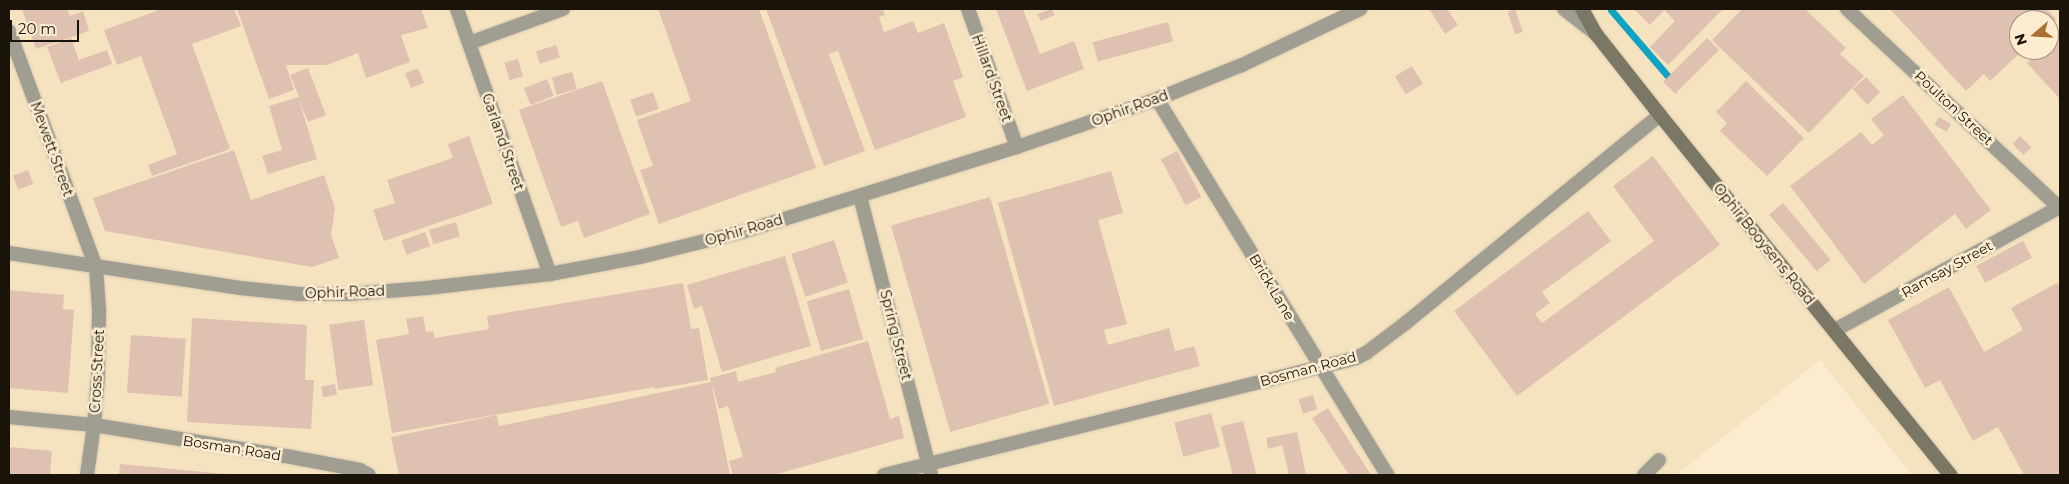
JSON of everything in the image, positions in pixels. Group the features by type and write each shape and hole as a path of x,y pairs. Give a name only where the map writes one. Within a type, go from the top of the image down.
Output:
{"main road":[{"name":"Ophir Booysens Road","path":"1582,9 1596,34 1660,115 1951,475"}],"street":[{"name":"Garland Street","path":"457,9 550,274"},
{"path":"469,43 562,9"},
{"name":"Hillard Street","path":"968,9 1017,147"},
{"name":"Ophir Road","path":"9,253 240,288 299,294 348,294 427,288 550,274 640,257 742,232 1017,147 1157,99 1242,65 1360,9"},
{"path":"1564,9 1596,34"},
{"name":"Poulton Street","path":"1847,9 2060,207"},
{"name":"Mewett Street","path":"9,31 96,267"},
{"name":"Brick Lane","path":"1157,99 1319,367 1387,475"},
{"name":"Bosman Road","path":"884,475 930,470 1081,425 1348,361 1366,353 1660,115"},
{"name":"Spring Street","path":"860,196 930,470"},
{"name":"Ramsay Street","path":"1835,330 2060,207"},
{"name":"Cross Street","path":"87,475 94,425 99,338 96,267"},
{"name":"Bosman Road","path":"9,417 94,425 291,457 360,470 369,475"},
{"path":"1644,475 1659,460"}],"shaded area":[{"path":"9,9 2060,9 2060,475 1912,475 1820,360 1676,475 9,475"}],"building":[{"path":"22,9 67,9 70,16 83,11 89,31 36,49"},
{"path":"162,9 234,9 241,26 192,44 230,149 152,176 148,165 177,154 141,56 117,65 104,30"},
{"path":"237,9 421,9 428,28 401,35 410,62 366,78 358,53 327,65 286,65 294,90 269,99"},
{"path":"658,9 759,9 816,168 659,224 640,170 653,166 637,120 691,101"},
{"path":"766,9 883,9 885,15 879,17 884,32 913,21 918,33 944,23 963,77 953,81 966,117 875,150 838,51 829,54 865,151 824,166"},
{"path":"996,9 1023,9 1040,54 1074,41 1084,69 1027,91"},
{"path":"1052,9 1055,15 1041,21 1037,14"},
{"path":"1429,9 1447,9 1458,25 1445,34"},
{"path":"1515,9 1523,32 1515,34 1507,12"},
{"path":"1634,9 1723,9 1668,65 1650,47 1675,21 1664,10 1650,25"},
{"path":"1742,9 1805,9 1846,48 1840,54 1864,76 1809,133 1712,40"},
{"path":"1890,9 2047,9 2009,10 2009,60 2012,60 1990,81 1984,74 1966,91"},
{"path":"1168,22 1173,41 1098,62 1093,42"},
{"path":"2059,33 2060,99 2027,63 2030,60 2059,60"},
{"path":"71,38 79,60 107,50 112,64 61,83 47,47"},
{"path":"1707,38 1719,50 1675,94 1663,82"},
{"path":"556,45 560,57 540,64 536,51"},
{"path":"518,59 523,76 510,80 505,63"},
{"path":"1412,66 1423,84 1406,94 1395,76"},
{"path":"308,68 326,115 308,122 299,100 317,159 268,174 262,156 282,150 269,106 299,97 290,75"},
{"path":"418,68 424,83 411,88 405,73"},
{"path":"572,72 577,89 557,95 552,78"},
{"path":"1866,77 1880,92 1867,105 1853,89"},
{"path":"547,79 554,96 531,105 524,88"},
{"path":"602,81 650,214 584,238 578,221 561,227 519,110"},
{"path":"1746,81 1804,138 1767,176 1720,131 1727,123 1716,112"},
{"path":"653,92 659,109 636,117 630,100"},
{"path":"1903,95 1991,210 1966,229 1955,214 1864,284 1790,186 1861,132 1872,145 1884,135 1871,119"},
{"path":"1939,117 1951,124 1947,132 1934,125"},
{"path":"469,136 493,204 384,241 373,210 395,203 387,180 453,158 448,144"},
{"path":"2020,136 2031,147 2024,155 2012,144"},
{"path":"234,150 251,200 324,175 335,208 331,235 339,258 312,267 105,231 93,198"},
{"path":"1177,151 1201,197 1186,205 1161,159"},
{"path":"1653,156 1720,245 1517,396 1454,311 1588,211 1611,241 1542,292 1550,303 1535,314 1542,323 1654,241 1613,186"},
{"path":"28,170 33,184 18,190 13,175"},
{"path":"1111,171 1123,213 1098,220 1127,324 1104,330 1108,345 1169,328 1175,351 1194,346 1200,366 1054,406 998,203"},
{"path":"990,197 1049,404 950,432 891,225"},
{"path":"1783,203 1831,260 1817,271 1769,215"},
{"path":"456,222 460,236 433,244 429,230"},
{"path":"425,232 430,246 407,255 402,241"},
{"path":"834,240 848,283 805,297 791,254"},
{"path":"2023,241 2032,258 1985,283 1976,266"},
{"path":"785,256 811,346 722,372 702,306 694,309 687,285"},
{"path":"683,283 691,329 699,328 708,380 655,389 655,387 392,433 376,340 409,334 406,319 423,316 426,332 433,331 435,338 489,329 487,316"},
{"path":"2057,283 2060,289 2060,475 2024,475 1998,427 1973,441 1940,380 1925,388 1888,320 1949,287 1984,352 2023,330 2011,308"},
{"path":"849,289 863,339 821,351 807,301"},
{"path":"9,290 64,295 63,309 74,310 68,393 9,388"},
{"path":"192,318 307,325 305,380 314,380 311,429 187,422"},
{"path":"364,320 373,385 339,390 329,325"},
{"path":"131,335 186,339 182,397 127,393"},
{"path":"868,341 890,419 899,416 904,438 774,475 733,475 729,461 743,457 728,406 719,409 710,378 736,371 738,382 776,372 775,368"},
{"path":"711,382 730,475 399,475 391,437 497,415 499,426"},
{"path":"335,384 337,395 323,397 321,386"},
{"path":"1313,395 1317,409 1303,414 1299,399"},
{"path":"1328,408 1371,475 1349,475 1312,418"},
{"path":"1211,413 1220,447 1183,457 1174,423"},
{"path":"1243,421 1256,473 1233,475 1221,427"},
{"path":"1297,432 1306,475 1289,475 1282,445 1268,449 1266,438"},
{"path":"11,447 52,451 50,475 9,475 9,451"},
{"path":"120,464 225,474 225,475 119,475"}],"waterway":[{"path":"1611,10 1667,75"}]}
